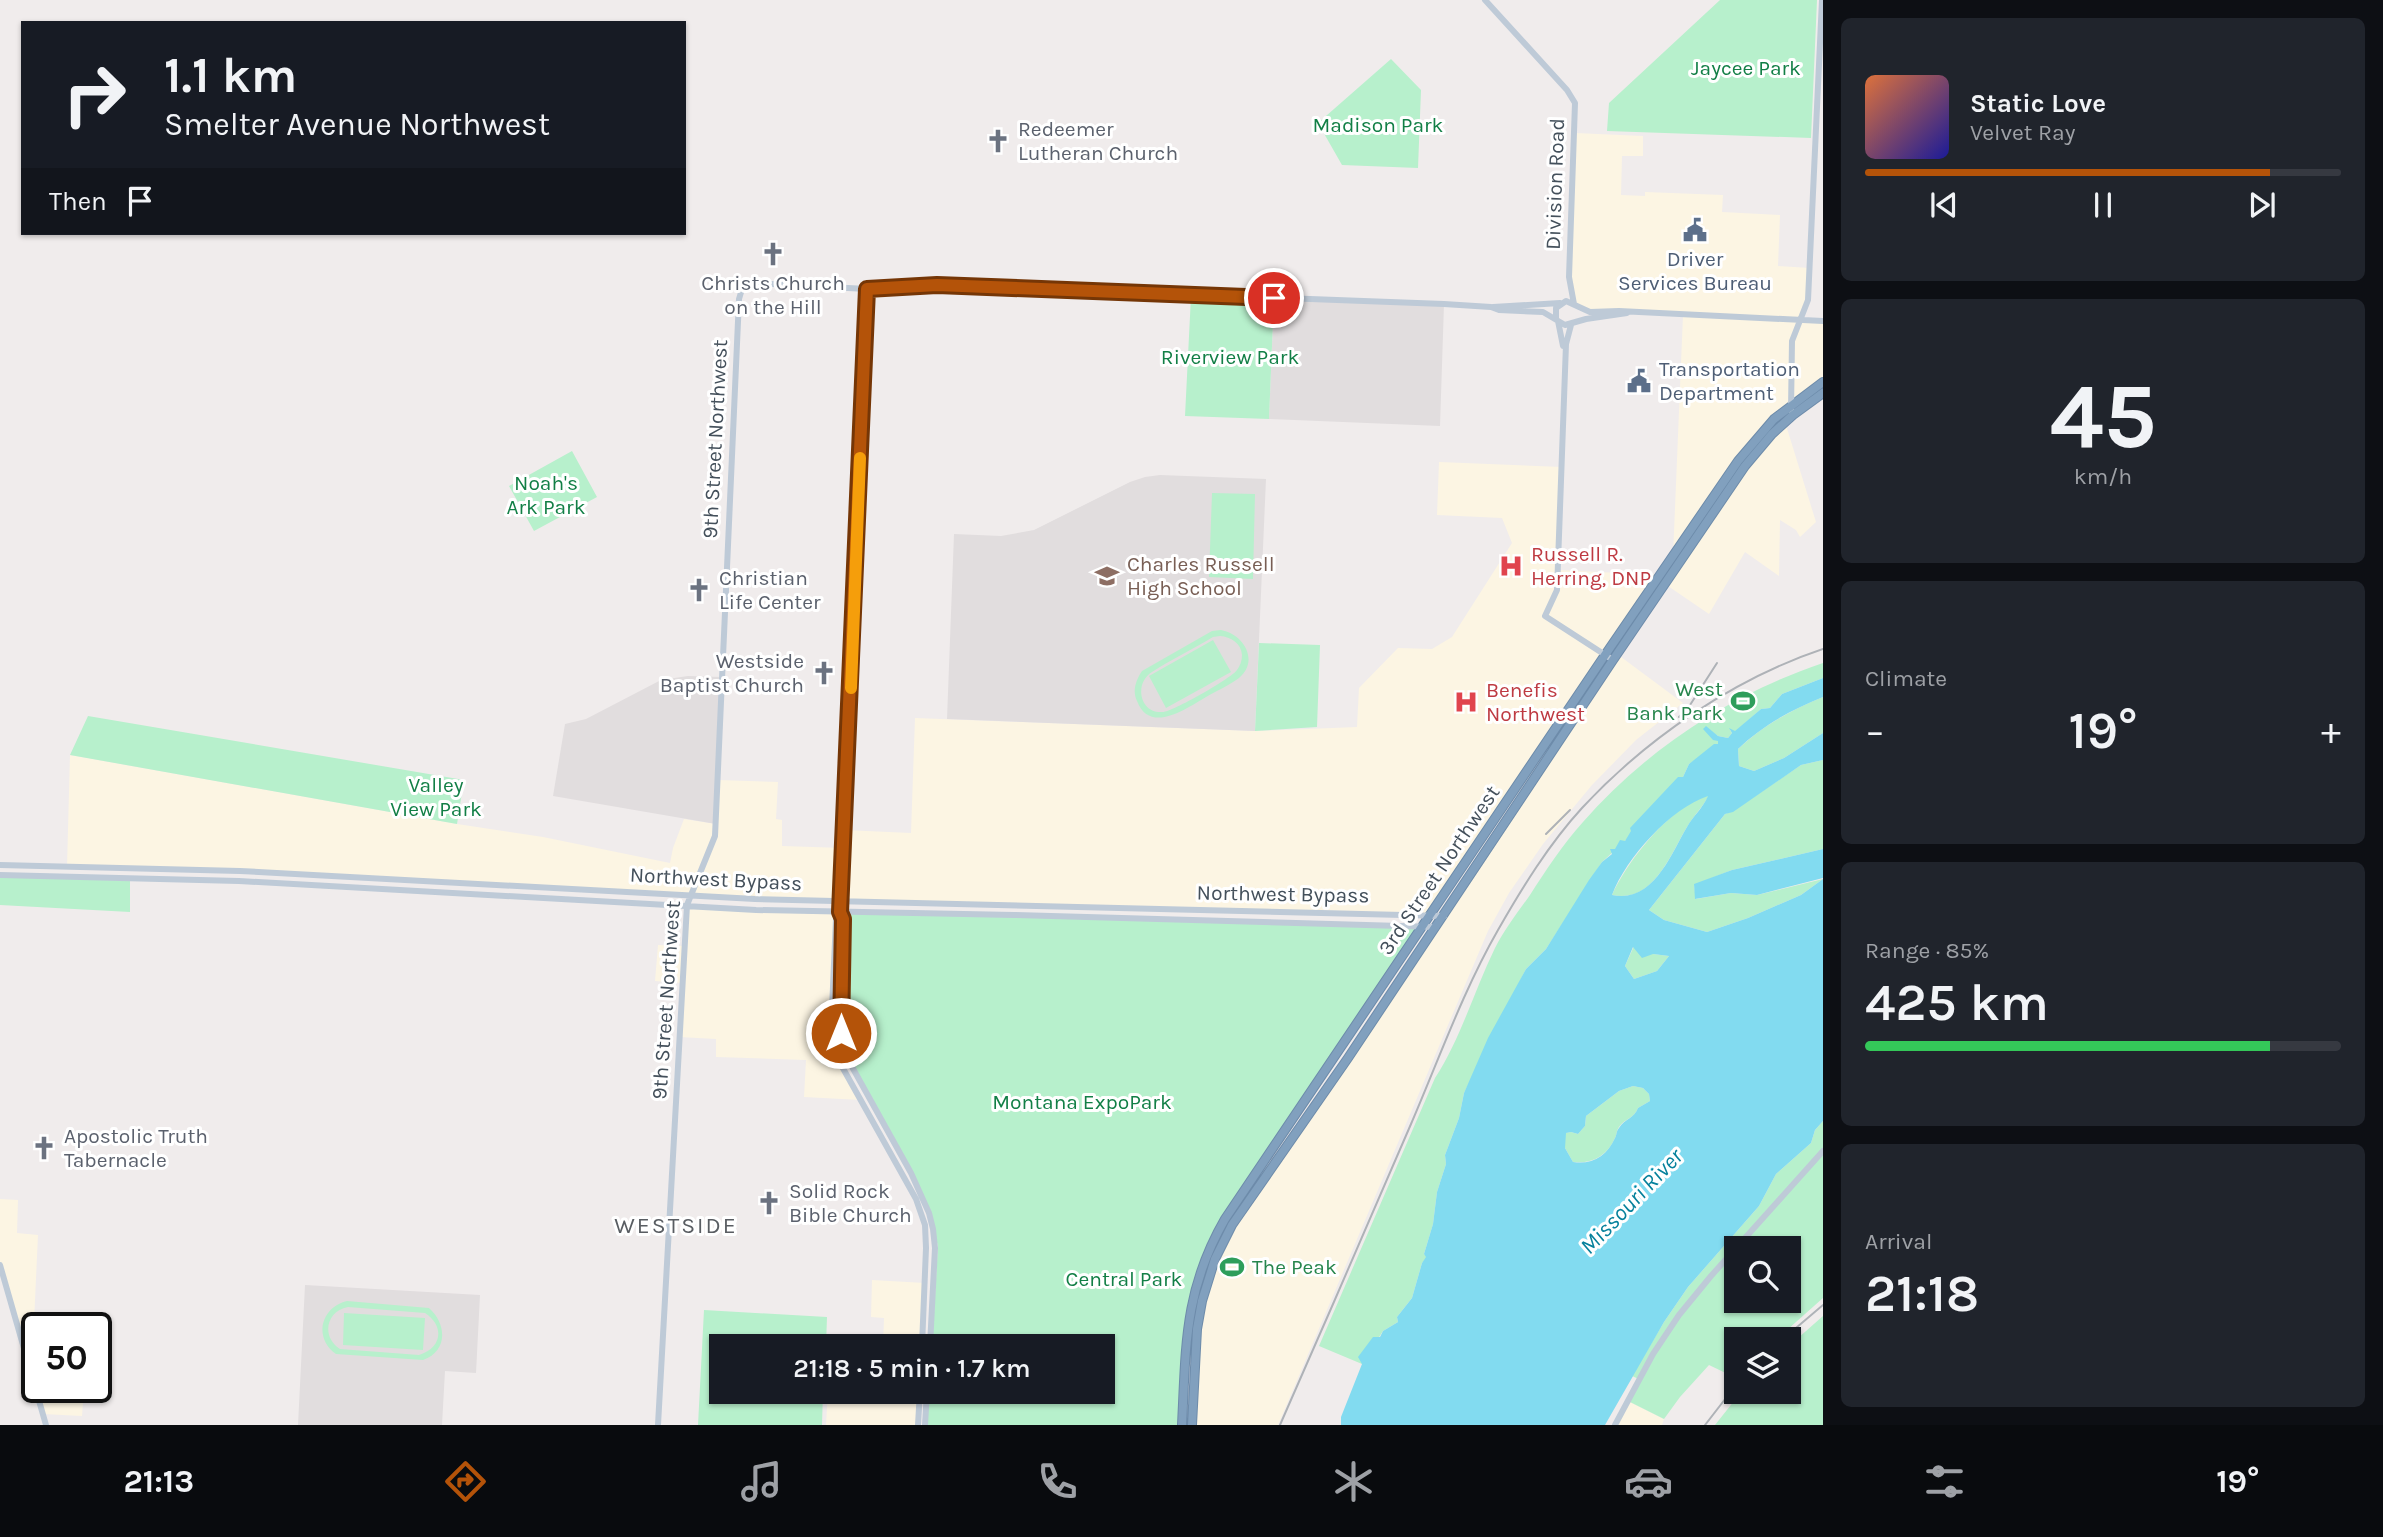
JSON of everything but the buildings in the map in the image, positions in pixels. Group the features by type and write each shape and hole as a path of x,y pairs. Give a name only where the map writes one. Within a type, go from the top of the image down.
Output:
{"highway":[{"name":"3rd Street Northwest","path":"1182,1425 1190,1310 1198,1276 1214,1237 1429,915 1745,466 1791,410 1823,382"},
{"name":"3rd Street Northwest","path":"1791,410 1823,393"},
{"name":"3rd Street Northwest","path":"1192,1425 1198,1325 1208,1278 1232,1225 1444,916 1544,754"}],"main road":[{"name":"Division Road","path":"1485,0 1567,90 1575,103 1569,277 1562,303"},
{"path":"1791,410 1792,341 1808,300 1822,0"},
{"name":"Division Road","path":"1569,277 1576,306"},
{"name":"9th Street Northwest","path":"658,1425 687,905 715,836 738,299 742,289 753,283 867,289"},
{"path":"922,1334 925,1225 916,1199 840,1063 834,1045 832,1009 836,919 841,902 867,289 937,285 1491,307 1562,303 1590,312 1619,311 1823,321"},
{"path":"1562,303 1555,310 1562,338 1563,362 1566,366"},
{"path":"1576,306 1578,317 1567,336 1557,590 1545,616 1609,657"},
{"path":"1491,307 1499,310 1543,312 1562,324 1627,313"},
{"name":"Northwest Bypass","path":"0,865 240,871 841,902 1444,916"},
{"name":"Northwest Bypass","path":"0,875 239,881 757,910 1436,927"},
{"path":"840,912 843,919 841,1033 846,1056 911,1173 929,1213 935,1248 931,1334"},
{"path":"1615,1425 1653,1354 1679,1315 1823,1151"},
{"path":"0,1265 46,1425"},
{"path":"918,1425 919,1404"},
{"path":"925,1425 926,1404"}],"shaded area":[{"path":"1575,133 1643,136 1643,156 1622,156 1621,195 1645,196 1645,192 1723,195 1722,212 1780,215 1778,266 1810,268 1808,300 1799,320 1823,321 1823,382 1774,419 1673,556 1683,315 1578,308 1571,293"},
{"path":"1274,298 1444,304 1440,426 1269,419"},
{"path":"1785,422 1816,522 1800,537 1796,530 1780,520 1779,576 1745,552 1709,614 1665,584 1731,488"},
{"path":"1439,462 1562,467 1558,570 1660,575 1429,915 755,899 240,871 67,867 70,755 543,837 670,863 684,819 716,824 718,780 778,782 776,819 782,820 782,846 843,848 844,830 911,833 915,718 1255,731 1357,727 1359,688 1398,648 1432,649 1452,637 1512,543 1502,518 1437,515"},
{"name":"Charles Russell High School","path":"1160,475 1266,479 1255,731 947,719 954,534 1001,536 1034,530 1130,482"},
{"path":"1617,654 1683,703 1636,740 1592,785 1543,844 1509,893 1488,931 1278,1425 1192,1425 1203,1294 1232,1225"},
{"path":"688,676 722,677 716,824 553,796 565,724 586,719 661,680"},
{"path":"687,905 840,912 836,919 834,1045 861,1100 804,1097 806,1060 716,1057 716,1039 679,1037 682,983 655,981 658,945 684,946"},
{"path":"0,1199 18,1200 17,1233 38,1235 34,1312 21,1312 21,1338 0,1265"},
{"path":"872,1280 925,1283 923,1334 883,1334 884,1318 871,1317"},
{"path":"305,1285 480,1295 476,1373 445,1371 442,1425 298,1425"},
{"path":"1630,1402 1664,1419 1662,1425 1618,1425"},
{"path":"40,1403 83,1403 82,1416 43,1414"},
{"path":"827,1404 919,1404 918,1425 826,1425"}],"green space":[{"name":"Jaycee Park","path":"1720,0 1817,0 1811,138 1607,131 1609,103"},
{"name":"Madison Park","path":"1391,59 1421,90 1418,168 1342,165 1318,123"},
{"name":"Riverview Park","path":"1191,296 1274,298 1269,419 1185,416"},
{"name":"Noah's Ark Park","path":"572,451 597,497 534,531 509,486"},
{"path":"1212,493 1255,494 1253,579 1209,577"},
{"path":"1212,631 1229,632 1242,642 1248,663 1239,678 1169,716 1160,718 1143,711 1135,693 1136,682 1142,671","holes":["1213,637 1235,641 1241,651 1241,663 1233,674 1169,711 1155,711 1144,703 1141,690 1146,677 1152,672"]},
{"path":"1213,640 1231,672 1166,708 1149,676"},
{"path":"1259,643 1320,645 1317,727 1255,731"},
{"name":"West Bank Park","path":"1823,663 1823,678 1782,694 1770,708 1761,709 1735,732 1730,730 1732,733 1728,738 1718,736 1705,727 1719,741 1718,745 1689,764 1683,777 1625,841 1602,862 1546,949 1526,969 1464,1093 1459,1118 1445,1155 1446,1164 1424,1254 1427,1257 1422,1263 1412,1298 1397,1317 1398,1322 1383,1331 1362,1364 1319,1346 1435,1078 1452,1047 1495,948 1562,848 1608,795 1692,727 1756,691"},
{"path":"1823,697 1823,733 1784,758 1754,771 1739,766 1738,749 1748,740 1778,719"},
{"name":"Valley View Park","path":"88,716 464,780 457,824 70,755"},
{"path":"1823,760 1823,849 1732,870 1694,885 1696,899 1731,893 1757,895 1823,879 1801,895 1707,932 1664,920 1649,910 1725,814 1801,765"},
{"path":"1709,795 1667,863 1649,885 1626,896 1612,895 1635,857 1666,821 1693,801"},
{"path":"0,877 130,878 130,912 0,905"},
{"name":"Montana ExpoPark","path":"840,912 1421,927 1225,1219 1194,1290 1182,1425 927,1425 928,1404 1115,1404 1115,1334 933,1334 938,1246 929,1213 843,1044"},
{"path":"1634,946 1653,954 1669,956 1657,971 1634,979 1625,966"},
{"path":"1633,1086 1643,1088 1649,1094 1650,1101 1621,1124 1608,1150 1598,1158 1573,1162 1565,1148 1565,1133 1578,1134 1585,1126 1586,1116 1619,1091"},
{"path":"1823,1121 1823,1298 1790,1327 1724,1327 1724,1372 1709,1365 1664,1419 1630,1402 1641,1380 1632,1376 1664,1322 1688,1287 1724,1246 1724,1313 1801,1313 1801,1236 1733,1236 1759,1206 1776,1174 1811,1143 1815,1130"},
{"path":"347,1301 429,1308 442,1329 441,1344 431,1356 423,1360 336,1354 324,1340 323,1324 326,1316 338,1304","holes":["348,1307 425,1313 436,1324 438,1336 432,1347 419,1355 340,1349 334,1344 328,1331 335,1314"]},
{"path":"704,1310 827,1317 826,1334 709,1334 709,1404 823,1404 822,1425 698,1425"},
{"path":"344,1313 425,1318 423,1350 343,1345"},
{"path":"1823,1316 1823,1425 1715,1425 1732,1404 1801,1404 1801,1335"}],"water":[{"name":"Missouri River","path":"1823,678 1823,697 1778,719 1748,740 1738,749 1739,766 1754,771 1784,758 1823,733 1823,760 1801,765 1733,812 1725,814 1649,910 1664,920 1707,932 1801,895 1823,879 1823,1121 1815,1130 1811,1143 1776,1174 1759,1206 1733,1236 1724,1236 1724,1246 1688,1287 1664,1322 1605,1425 1341,1425 1341,1417 1362,1364 1358,1357 1373,1337 1380,1337 1383,1331 1398,1322 1397,1317 1412,1298 1426,1257 1424,1254 1433,1224 1437,1192 1446,1164 1445,1155 1459,1118 1464,1093 1488,1038 1526,969 1546,949 1589,880 1602,862 1612,854 1610,849 1615,849 1620,840 1625,841 1630,828 1678,777 1683,777 1689,764 1714,744 1718,744 1718,741 1713,740 1703,729 1706,726 1718,736 1728,738 1732,733 1729,728 1735,731 1761,709 1770,708 1782,694","holes":["1708,796 1667,863 1650,885 1626,896 1612,895 1628,866 1651,836 1679,811","1633,947 1642,958 1653,954 1669,956 1657,971 1634,979 1625,966","1633,1086 1643,1088 1649,1094 1650,1101 1638,1108 1621,1125 1612,1144 1598,1158 1573,1162 1565,1148 1566,1133 1578,1134 1585,1126 1586,1116 1619,1091"]},
{"path":"1823,849 1823,878 1757,895 1731,893 1695,899 1694,884 1732,870"}],"railway":[{"path":"1280,1425 1485,953 1547,851 1582,808 1634,758 1663,735 1724,694 1756,677 1823,649"},
{"path":"1679,717 1717,663"},
{"path":"1546,834 1570,810"},
{"path":"1797,1327 1823,1305"},
{"path":"1705,1425 1724,1400"}],"slow traffic":[{"path":"851,688 860,458"}],"place":[{"name":"Redeemer Lutheran Church","path":"998,141"},
{"name":"Driver Services Bureau","path":"1695,230"},
{"name":"Christs Church on the Hill","path":"773,254"},
{"name":"Transportation Department","path":"1639,381"},
{"name":"Russell R. Herring, DNP","path":"1511,566"},
{"name":"Charles Russell High School","path":"1107,576"},
{"name":"Christian Life Center","path":"699,590"},
{"name":"Westside Baptist Church","path":"824,673"},
{"name":"West Bank Park","path":"1743,701"},
{"name":"Benefis Northwest","path":"1466,702"},
{"name":"Apostolic Truth Tabernacle","path":"44,1148"},
{"name":"Solid Rock Bible Church","path":"769,1203"},
{"name":"The Peak","path":"1232,1267"}],"district":[{"name":"WESTSIDE","path":"676,1225"}],"route":[{"path":"841,1033 843,919 840,912 867,289 937,285 1274,298"}],"park label":[{"name":"Central Park","path":"1124,1279"}]}
